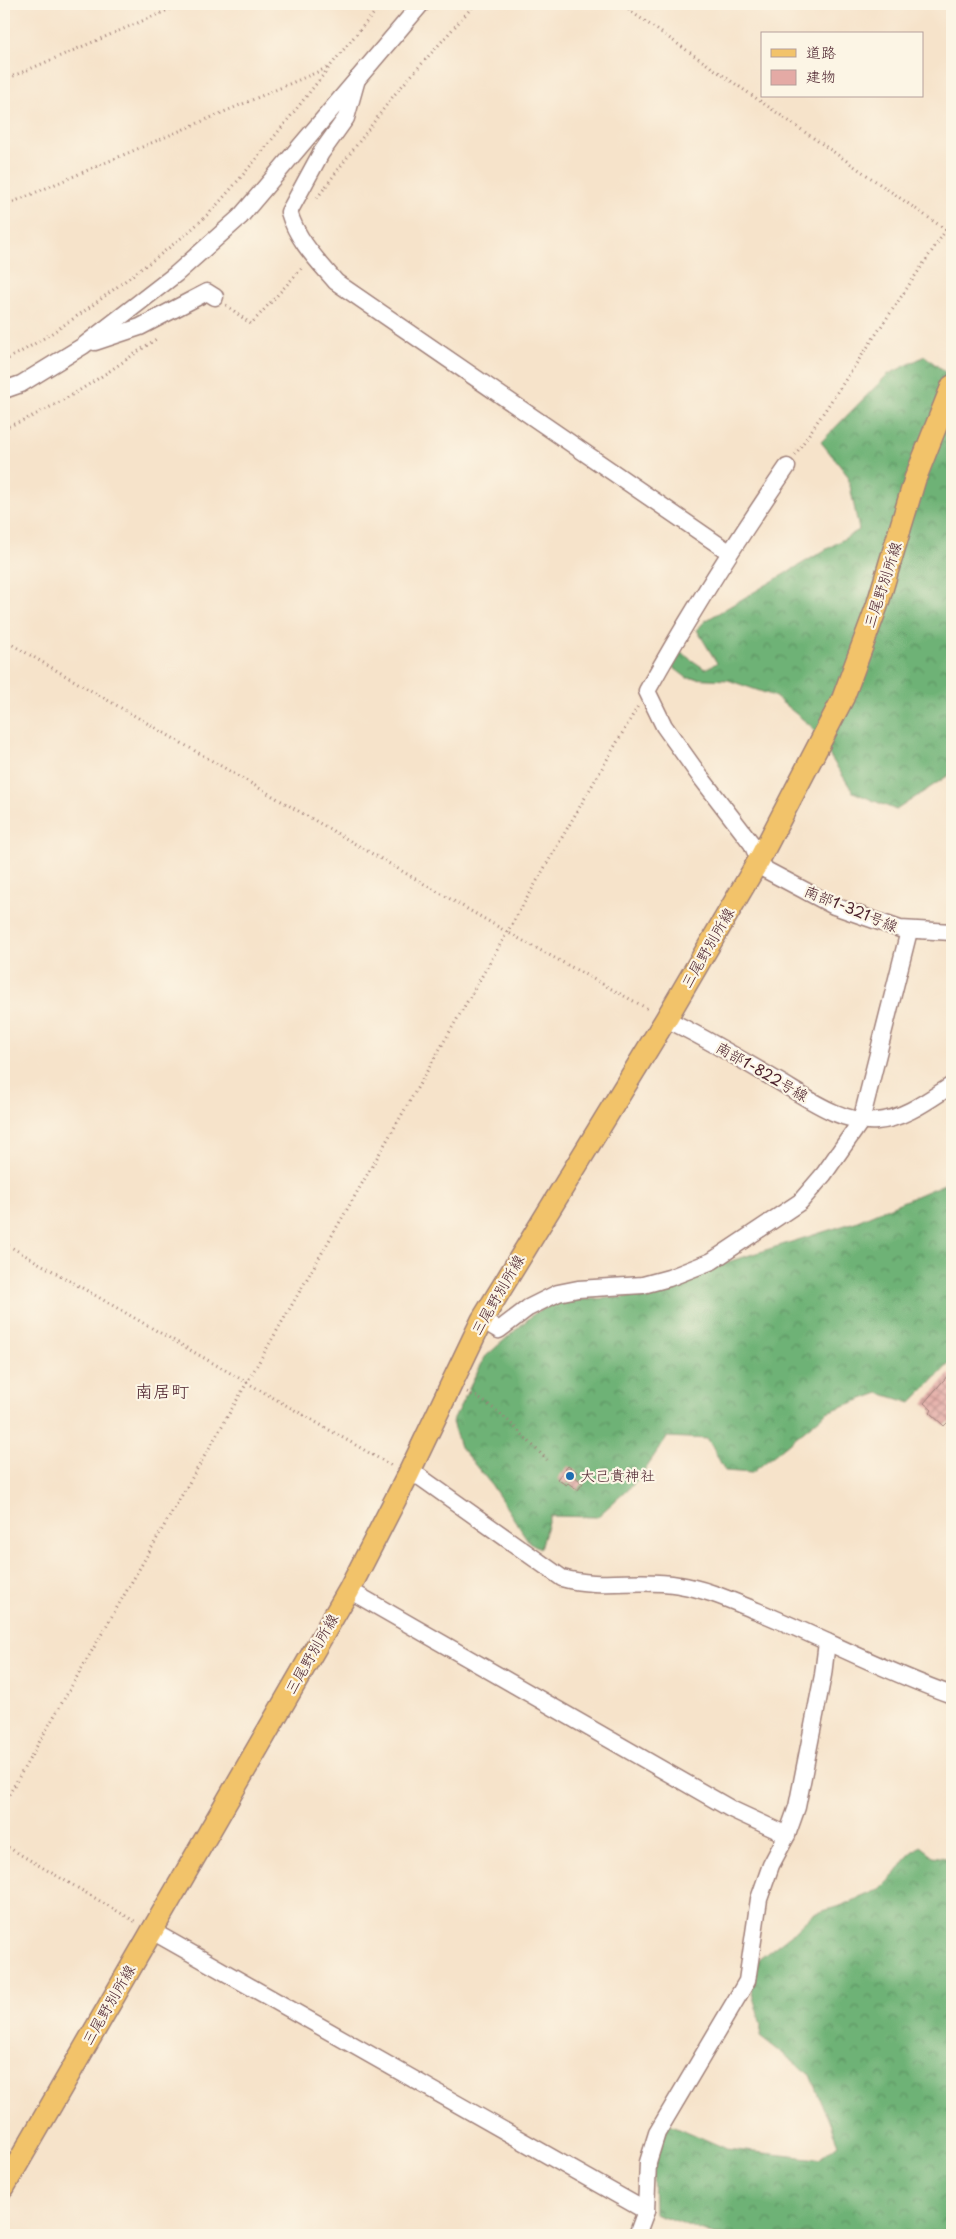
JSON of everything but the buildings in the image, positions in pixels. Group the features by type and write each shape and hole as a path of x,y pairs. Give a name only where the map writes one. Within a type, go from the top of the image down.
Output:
{"main road":[{"name":"三尾野別所線","path":"4,2187 349,1590 408,1475 482,1320 666,1019 759,860 843,698 877,606 915,479 952,386"}],"street":[{"path":"4,390 21,384 83,346 176,274 240,217 421,4"},
{"path":"357,79 346,118 321,153 289,212 294,229 313,256 336,282 728,552"},
{"path":"83,346 140,327 207,292 215,297"},
{"path":"759,860 752,844 698,775 664,726 647,691 728,552 787,467"},
{"name":"南部1-321号線","path":"759,860 766,870 834,906 909,931 952,932"},
{"path":"482,1320 499,1330 528,1308 558,1293 642,1285 669,1278 712,1261 800,1202 824,1174 861,1121 909,931"},
{"name":"南部1-822号線","path":"666,1019 825,1108 861,1121"},
{"path":"861,1121 879,1121 897,1116 915,1108 952,1085"},
{"path":"408,1475 420,1477 562,1578 578,1583 678,1584 723,1598 796,1627 952,1695"},
{"path":"349,1590 731,1809 786,1835"},
{"path":"637,2235 646,2211 648,2162 657,2134 747,1980 759,1900 771,1865 798,1807 823,1675 827,1642"},
{"path":"152,1931 646,2211"}],"path":[{"path":"4,9 11,4"},
{"path":"4,80 182,4"},
{"path":"4,361 39,343 86,311 162,253 213,209 330,67 338,54 382,4"},
{"path":"311,205 394,95 475,4"},
{"path":"620,4 952,234"},
{"path":"4,206 330,67"},
{"path":"787,467 952,221"},
{"path":"215,297 251,324 313,256"},
{"path":"4,428 34,417 85,389 158,337"},
{"path":"4,640 507,932 666,1019"},
{"path":"4,1803 647,691"},
{"path":"4,1243 408,1475"},
{"path":"450,1385 480,1398 520,1432 547,1460"},
{"path":"4,1845 152,1931"}],"green space":[{"path":"925,356 952,378 952,773 896,810 853,792 811,726 774,696 728,680 687,678 670,665 680,652 705,669 717,663 697,630 705,621 859,530 848,476 821,442 887,375"},
{"path":"944,1184 952,1187 952,1366 949,1364 911,1403 879,1393 827,1412 752,1473 725,1471 708,1439 667,1437 636,1482 597,1517 550,1516 540,1548 529,1542 491,1484 460,1447 452,1422 485,1357 535,1313 560,1301 644,1296 718,1265 855,1222"},
{"path":"920,1846 933,1856 952,1859 952,2235 714,2235 654,2213 653,2159 668,2123 727,2149 819,2159 838,2144 810,2075 760,2036 761,2025 750,1986 758,1960 793,1933 813,1914 843,1905 880,1889 897,1872 909,1855"}],"place":[{"name":"大己貴神社","path":"570,1476"}],"district":[{"name":"南居町","path":"162,1392"}]}
